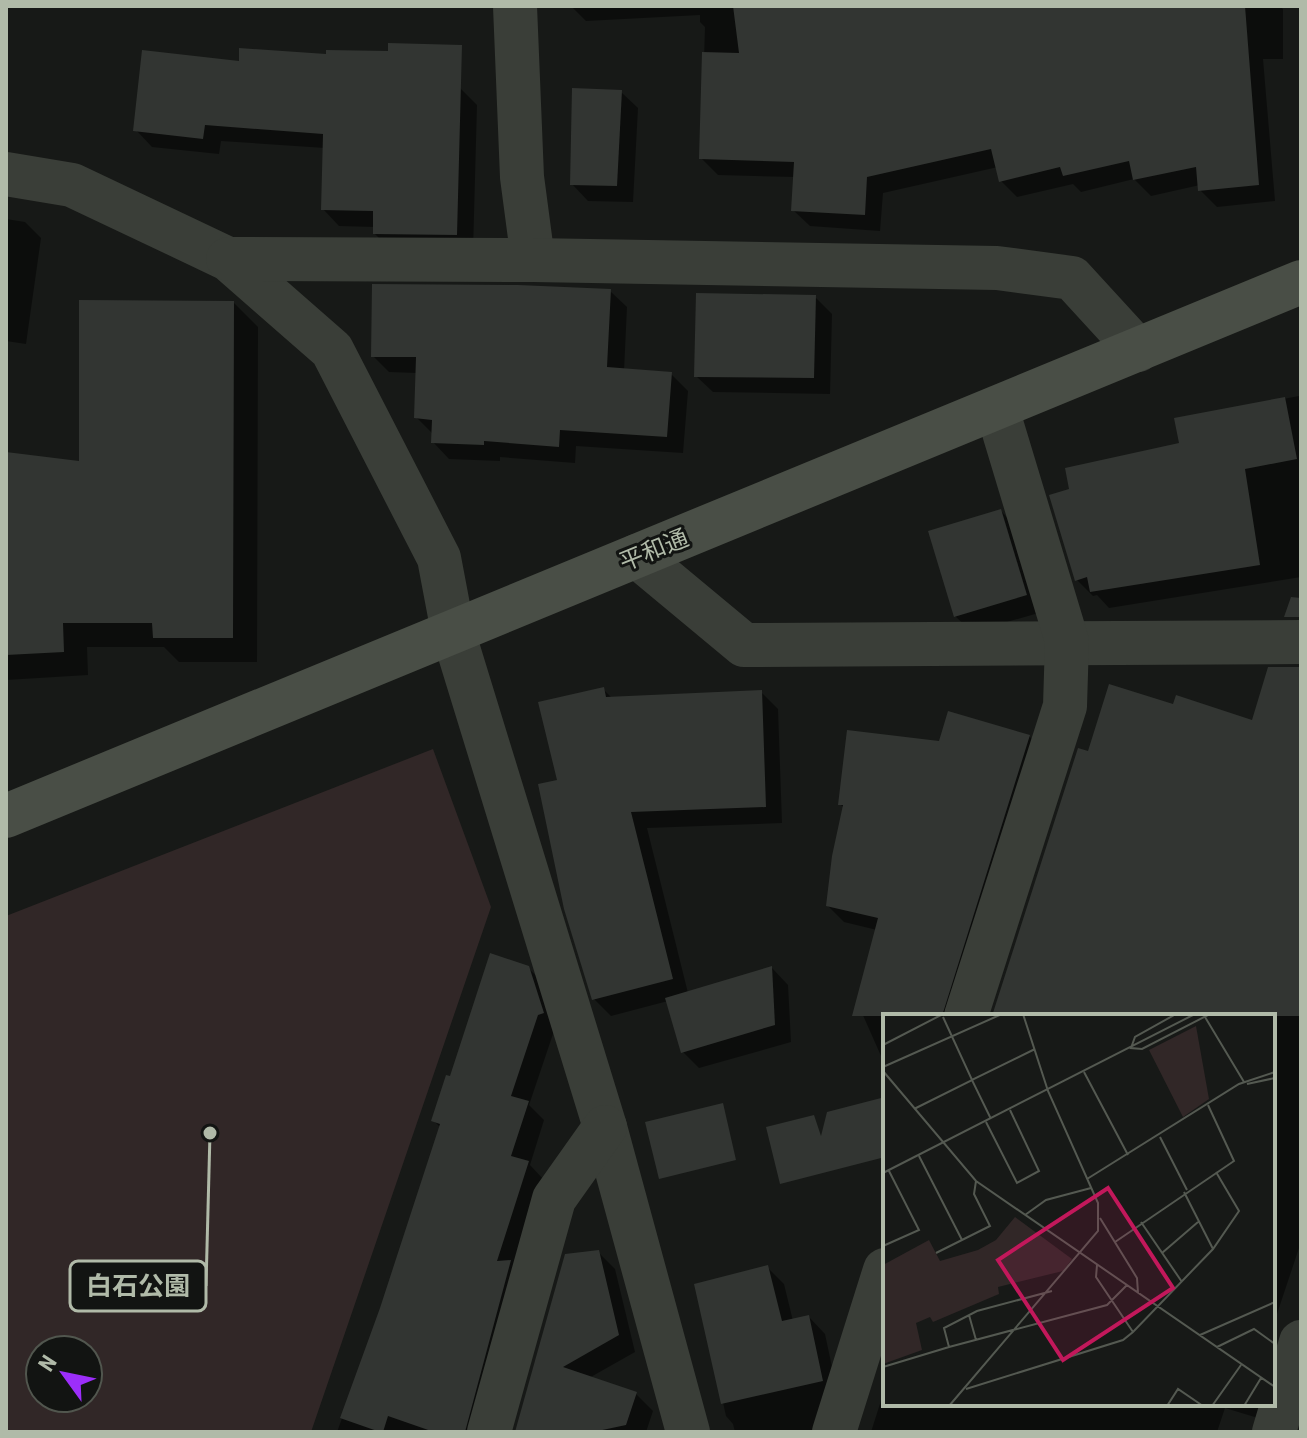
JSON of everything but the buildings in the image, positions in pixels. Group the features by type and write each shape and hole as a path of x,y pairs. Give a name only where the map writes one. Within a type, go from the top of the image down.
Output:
{"street":[{"path":"515,6 522,177 533,260"},
{"path":"6,174 72,185 228,259 332,350 439,558 453,632 605,1127 688,1432"},
{"path":"228,259 533,260 997,268 1072,278 1138,350"},
{"name":"平和通","path":"6,816 1301,282"},
{"path":"967,1014 1065,706 1067,641 997,409"},
{"path":"637,556 744,645 1301,642"},
{"path":"489,1432 554,1199 605,1127"},
{"path":"834,1432 883,1276"},
{"path":"1274,1432 1301,1342"}],"shaded area":[{"path":"433,749 491,907 311,1432 6,1432 6,916"}],"place":[{"name":"白石公園","path":"210,1133"}]}
